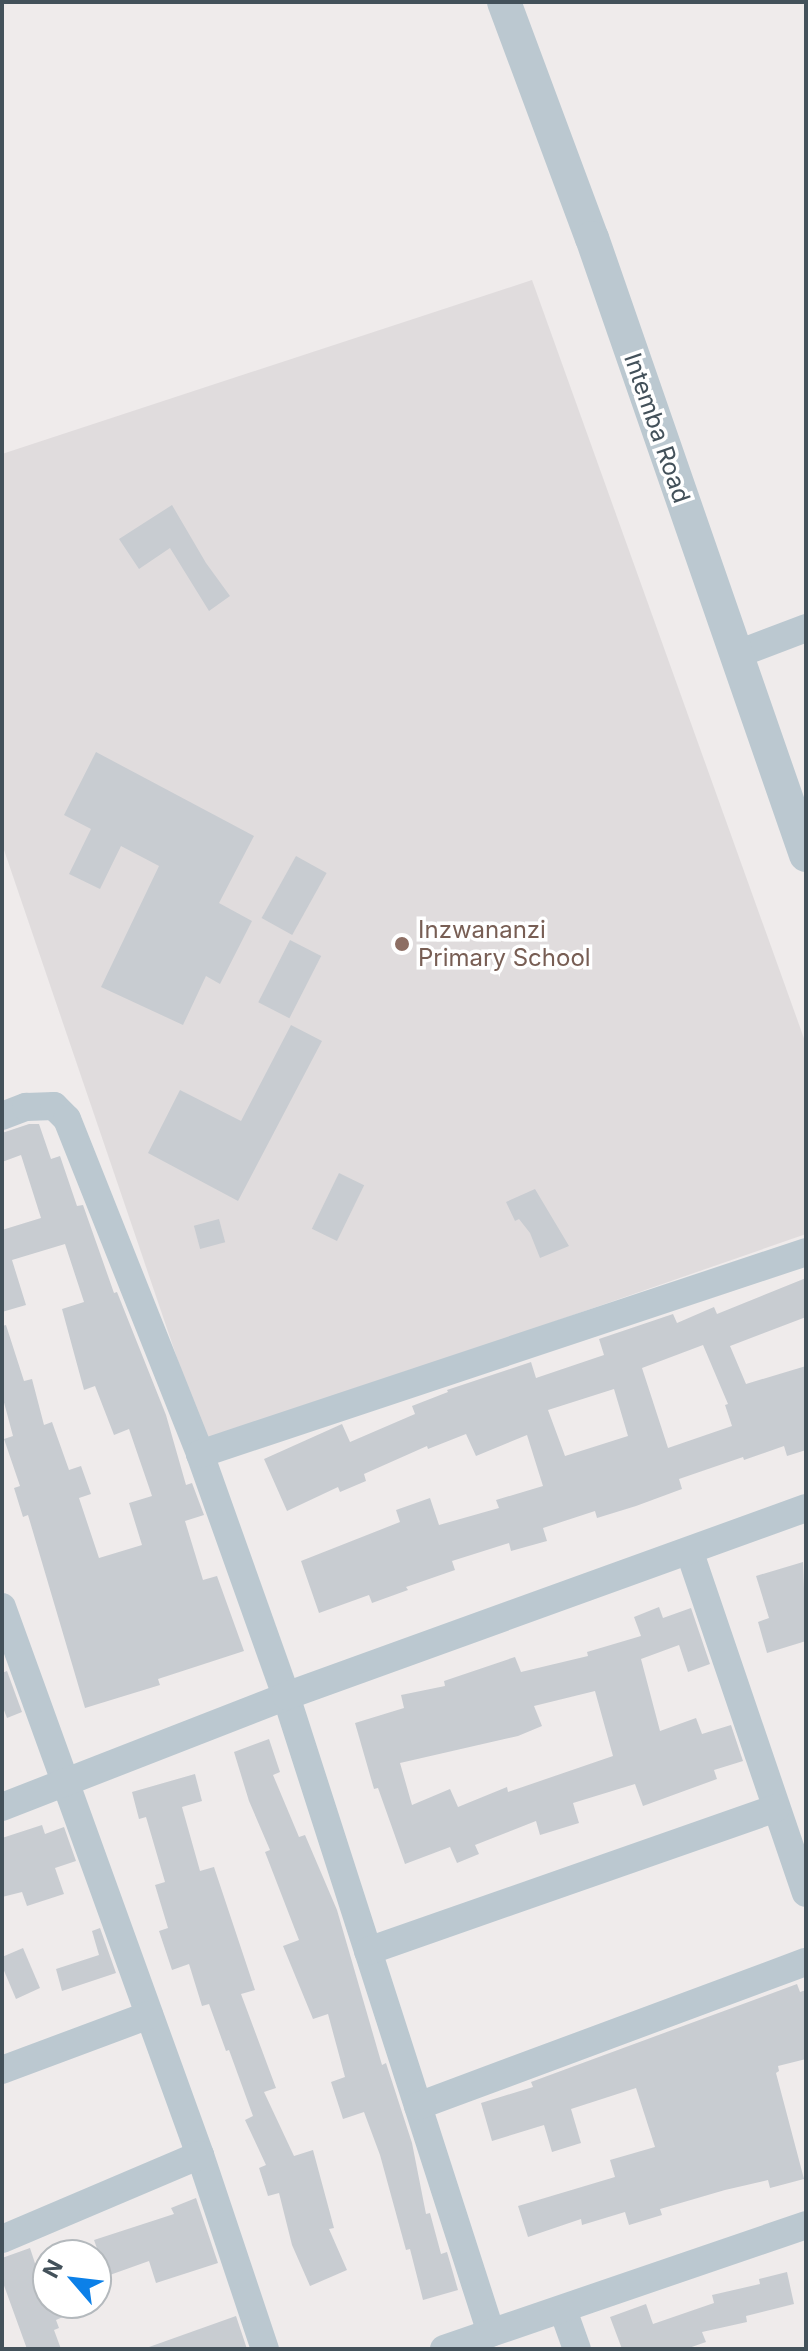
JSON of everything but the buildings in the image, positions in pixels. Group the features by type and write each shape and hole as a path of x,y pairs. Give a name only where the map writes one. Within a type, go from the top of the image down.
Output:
{"street":[{"name":"Intemba Road","path":"504,2 592,238 806,855"},
{"path":"735,655 806,628"},
{"path":"2,1116 26,1107 54,1106 67,1119 200,1454 286,1696 491,2333"},
{"path":"200,1454 806,1252"},
{"path":"2,1807 286,1696 690,1553 806,1508"},
{"path":"690,1553 806,1893"},
{"path":"2,1607 200,2155 265,2349"},
{"path":"368,1951 776,1808"},
{"path":"418,2106 806,1962"},
{"path":"2,2070 149,2015"},
{"path":"2,2239 200,2155"},
{"path":"444,2349 806,2225"},
{"path":"563,2310 577,2349"}],"shaded area":[{"name":"Inzwananzi Primary School","path":"532,280 806,1044 806,1234 206,1443 2,844 2,454"}],"place":[{"name":"Inzwananzi Primary School","path":"402,944"}]}
